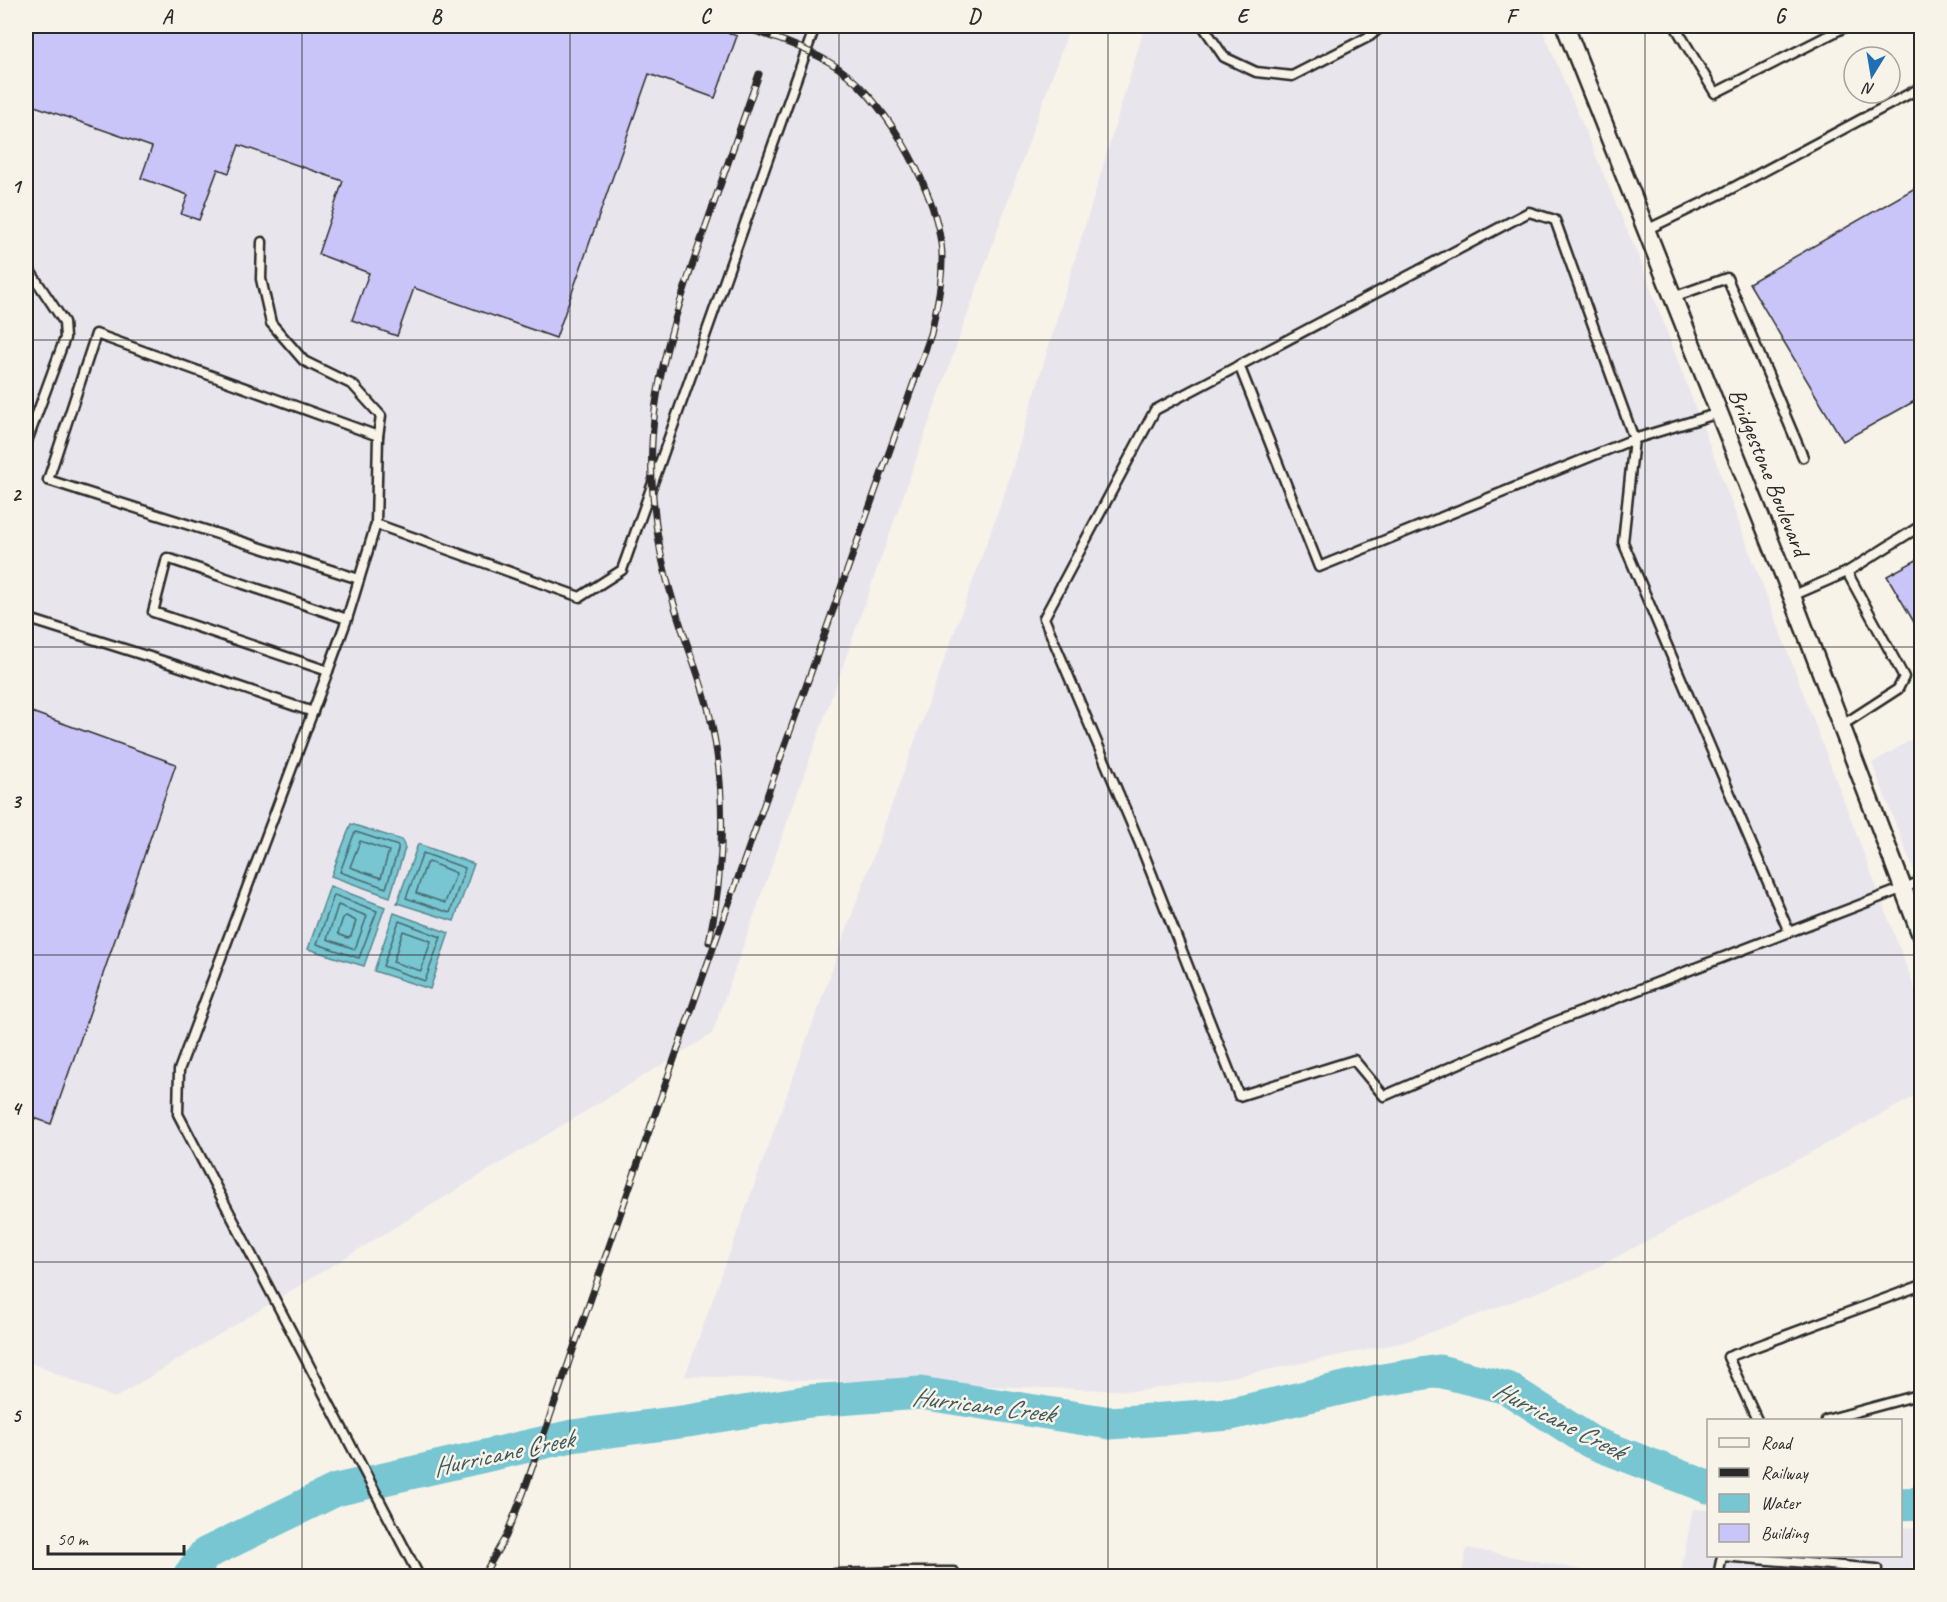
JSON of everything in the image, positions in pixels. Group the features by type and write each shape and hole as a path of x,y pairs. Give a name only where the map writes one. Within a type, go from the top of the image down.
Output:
{"street":[{"name":"Bridgestone Boulevard","path":"1565,26 1792,596 1922,938"}],"lane":[{"path":"376,524 580,597 622,570 814,29 796,26"},
{"path":"1203,26 1224,57 1256,72 1292,76 1371,36 1382,26"},
{"path":"1675,26 1715,93 1847,26"},
{"path":"1646,230 1723,193 1922,87"},
{"path":"1789,932 1623,542 1634,439 1555,220 1529,212 1155,410 1044,618 1140,844 1239,1096 1354,1060 1384,1096 1552,1023 1922,881"},
{"path":"262,242 261,279 270,323 304,361 352,385 381,416 378,436 376,524 347,619 179,1070 178,1114 419,1576"},
{"path":"26,265 64,322 65,338 26,444"},
{"path":"1673,297 1727,278 1803,458"},
{"path":"359,579 48,480 96,334 378,436"},
{"path":"1239,365 1319,567 1634,439 1719,413"},
{"path":"1792,596 1847,572 1922,525"},
{"path":"328,671 153,612 167,558 347,619"},
{"path":"1841,726 1898,689 1904,677 1847,572"},
{"path":"26,618 313,712"},
{"path":"1757,1419 1728,1357 1922,1285"},
{"path":"1830,1419 1922,1394"},
{"path":"1718,1576 1722,1557"},
{"path":"1734,1557 1877,1569 1876,1576"},
{"path":"836,1576 835,1574 954,1572"}],"shaded area":[{"path":"26,26 1070,26 712,1034 115,1398 26,1361"},
{"path":"1145,26 1541,26 1641,263 1921,1005 1921,1093 1583,1275 1405,1342 1237,1376 1139,1391 685,1376 1005,492"},
{"path":"1921,734 1921,889 1872,763"},
{"path":"1693,1509 1707,1510 1707,1557 1902,1557 1902,1527 1919,1528 1910,1576 1680,1576"},
{"path":"1467,1548 1613,1576 1461,1576"}],"water":[{"path":"351,824 402,840 405,848 390,897 331,876"},
{"path":"418,844 474,864 454,921 397,903"},
{"path":"330,886 385,907 364,966 308,949"},
{"path":"394,913 449,933 430,989 374,971"}],"building":[{"path":"26,26 708,26 737,36 715,98 649,74 556,338 414,288 397,336 352,320 369,273 318,254 343,181 239,145 229,173 218,169 199,220 181,214 188,195 141,178 152,147 26,103"},
{"path":"1922,184 1922,397 1843,441 1749,283"},
{"path":"1922,557 1922,636 1887,576"},
{"path":"26,710 176,764 51,1124 26,1115"}],"waterway":[{"name":"Hurricane Creek","path":"189,1576 205,1554 336,1490 572,1436 688,1421 810,1401 920,1393 1110,1423 1231,1414 1370,1382 1439,1371 1507,1388 1591,1442 1707,1487"},
{"name":"Hurricane Creek","path":"1902,1504 1922,1503"}],"railway":[{"path":"483,1576 506,1536 523,1494 695,999 931,334 938,300 942,254 936,220 928,194 916,168 886,117 849,76 829,62 796,46 740,26"},
{"path":"709,942 721,854 721,795 718,766 708,708 669,589 662,558 653,496 652,447 660,380 676,315 759,74"}]}
